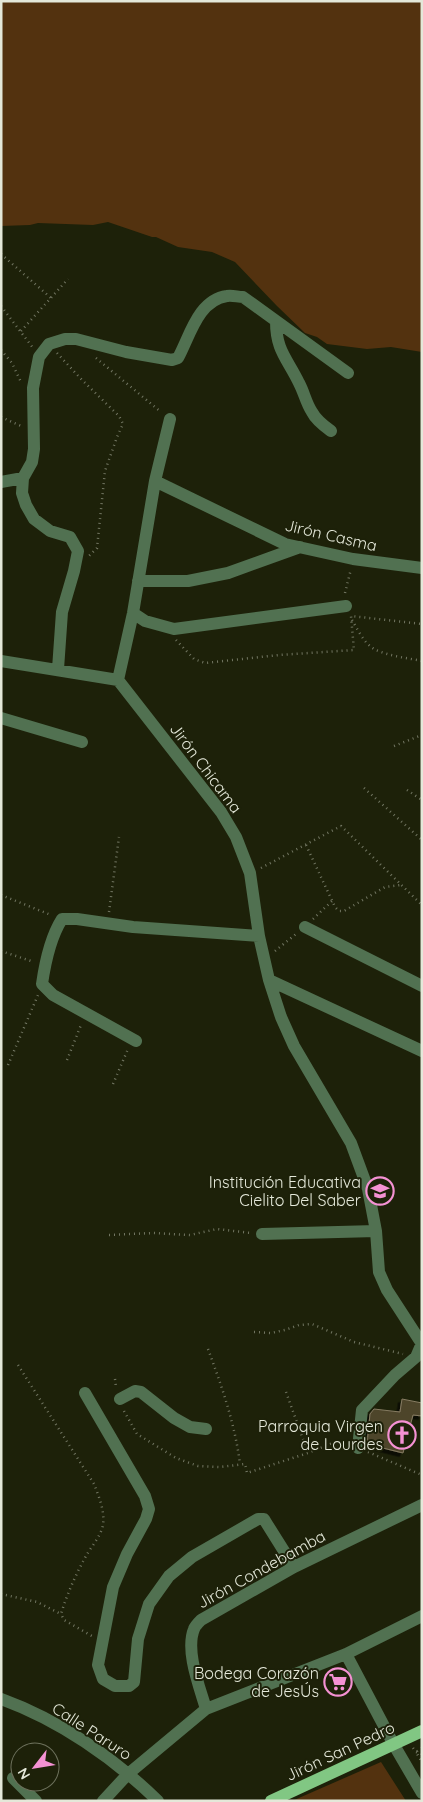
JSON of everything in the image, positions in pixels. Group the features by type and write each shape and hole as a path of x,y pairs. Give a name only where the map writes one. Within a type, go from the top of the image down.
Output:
{"main road":[{"name":"Jirón San Pedro","path":"271,1801 422,1731"}],"street":[{"path":"58,669 62,612 78,551 70,537 50,531 34,519 22,493 22,478 32,462 34,449 33,388 39,357 49,344 65,339 76,339 126,352 172,360 178,358 200,313 211,301 227,296 242,297 348,374"},
{"path":"276,321 276,333 281,352 294,371 312,413 319,422 331,431"},
{"path":"1,661 118,680 133,613 155,481 170,419"},
{"path":"1,482 22,478"},
{"name":"Jirón Casma","path":"155,481 285,544 353,559 422,568"},
{"path":"138,581 188,581 228,574 300,547"},
{"path":"133,613 145,621 174,629 348,611"},
{"name":"Jirón Chicama","path":"118,680 221,812 236,837 250,873 259,936 269,980 281,1017 294,1046 351,1143 368,1189 376,1231 379,1272 387,1290 422,1343"},
{"path":"1,718 82,742"},
{"path":"134,1040 53,995 42,984 56,927 62,919 259,936"},
{"path":"305,927 422,986"},
{"path":"269,980 422,1051"},
{"path":"262,1234 376,1231"},
{"path":"358,1448 362,1410 395,1374 416,1357 422,1343"},
{"path":"120,1399 135,1391 141,1392 174,1418 190,1427 206,1428"},
{"path":"85,1393 145,1496 149,1509 146,1520 127,1554 113,1586 98,1665 102,1679 115,1686 129,1686 134,1682 138,1638 150,1604 169,1576 192,1557 258,1518 264,1519 294,1567"},
{"name":"Jirón Condebamba","path":"206,1710 197,1679 191,1646 194,1629 200,1620 294,1567 422,1505"},
{"path":"103,1801 128,1774 206,1710 346,1654 422,1616"},
{"path":"346,1654 394,1745 422,1793"},
{"name":"Calle Paruro","path":"1,1699 66,1729 128,1774 158,1801"},
{"path":"27,1792 36,1801"}],"path":[{"path":"1,254 51,298"},
{"path":"20,331 68,279"},
{"path":"1,306 39,357"},
{"path":"76,339 170,419"},
{"path":"49,344 119,416 123,424 104,471 97,548 74,571"},
{"path":"1,350 12,362 22,383"},
{"path":"1,417 34,431"},
{"path":"161,625 194,658 205,663 279,655 354,650 344,597 353,559"},
{"path":"348,611 422,624"},
{"path":"348,611 360,635 373,648 422,661"},
{"path":"394,746 422,735"},
{"path":"364,788 422,840"},
{"path":"407,790 422,800"},
{"path":"250,873 341,826 422,905"},
{"path":"107,923 120,837"},
{"path":"306,845 335,907 339,911 344,911 385,888 400,884"},
{"path":"1,895 62,919"},
{"path":"1,951 45,966"},
{"path":"8,1065 42,984"},
{"path":"67,1060 86,1014"},
{"path":"113,1084 134,1040"},
{"path":"109,1235 153,1233 190,1235 216,1229 262,1234"},
{"path":"254,1332 271,1333 299,1325 312,1324 354,1342 416,1357"},
{"path":"208,1349 234,1427 240,1464"},
{"path":"18,1365 94,1484 104,1515 103,1528 86,1555 65,1600 61,1614"},
{"path":"115,1379 125,1414 137,1434 176,1458 198,1466 220,1467 245,1464 247,1473 335,1442 358,1448 422,1475"},
{"path":"286,1392 308,1453"},
{"path":"1,1594 37,1602 61,1614 64,1620 102,1642"},
{"path":"422,1748 416,1752 422,1762"}],"shaded area":[{"path":"1,1 422,1 422,352 391,347 367,349 327,344 317,337 305,333 235,262 212,252 178,247 156,237 108,222 93,225 38,223 1,226"},
{"path":"381,1762 406,1801 292,1801"}],"building":[{"path":"402,1399 422,1403 422,1416 413,1415 403,1453 367,1444 370,1414 374,1409 400,1412"}],"place":[{"name":"Institución Educativa Cielito Del Saber","path":"380,1191"},
{"name":"Parroquia Virgen de Lourdes","path":"402,1435"},
{"name":"Bodega Corazón de JesÚs","path":"338,1682"}]}
